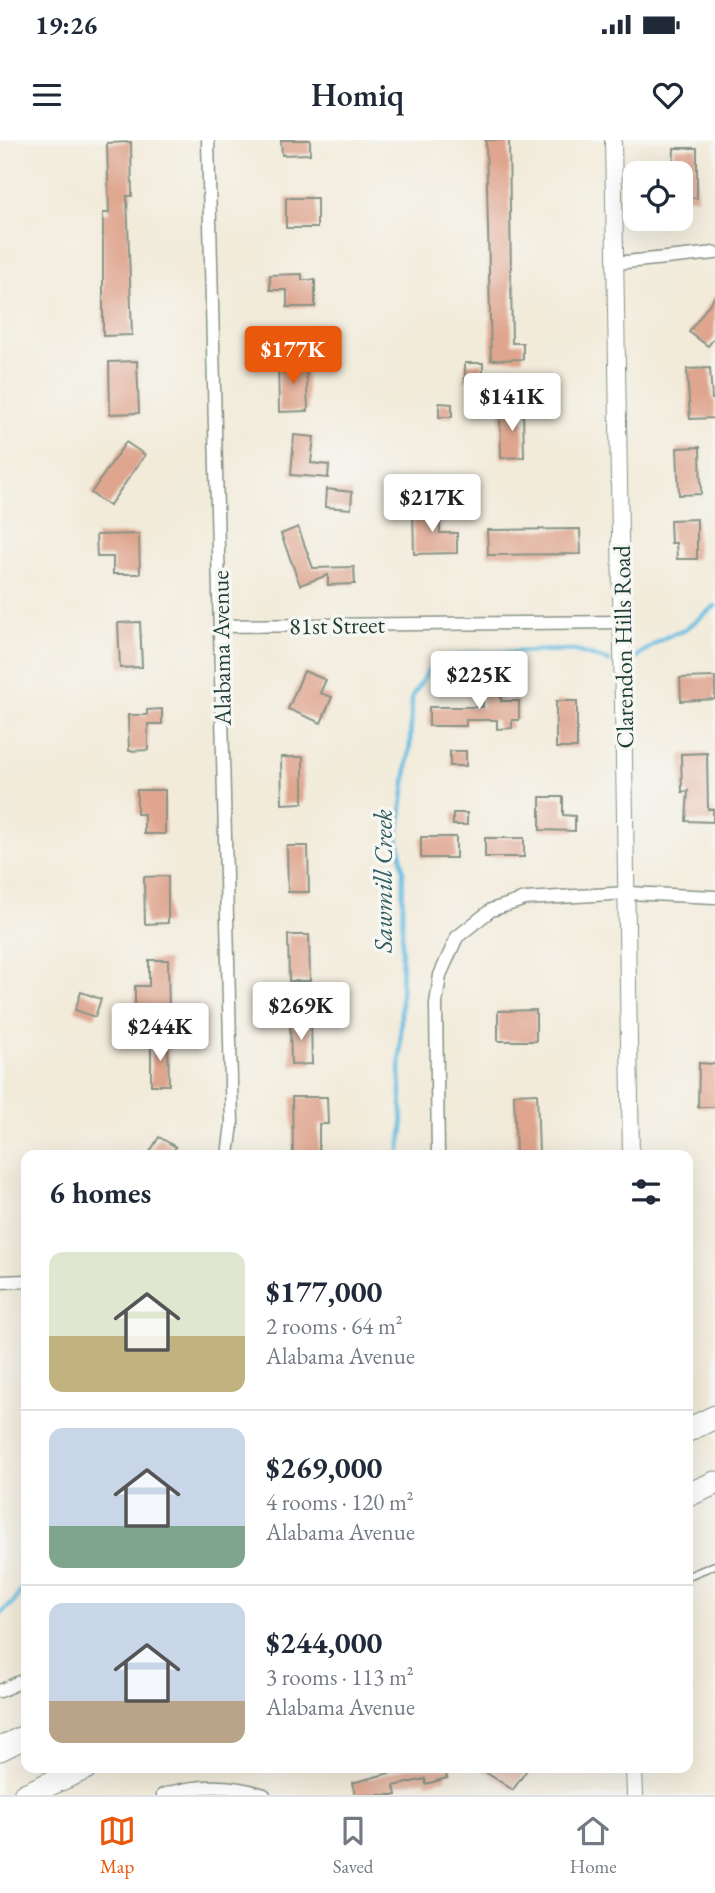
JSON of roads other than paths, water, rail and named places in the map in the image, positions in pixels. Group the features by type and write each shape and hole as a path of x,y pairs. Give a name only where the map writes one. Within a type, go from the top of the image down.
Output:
{"highway":[{"path":"693,1428 715,1417"},
{"path":"693,1493 715,1483"},
{"path":"0,1748 21,1738"},
{"path":"25,1795 74,1773"}],"street":[{"name":"Alabama Avenue","path":"208,140 232,1124 229,1150"},
{"name":"Clarendon Hills Road","path":"613,140 631,1150"},
{"path":"616,263 715,253"},
{"name":"81st Street","path":"220,626 622,622"},
{"path":"438,1150 436,1004 440,975 457,937 491,910 525,899 628,893 715,897"},
{"path":"0,1282 21,1281"},
{"path":"0,1691 21,1681"},
{"path":"634,1773 635,1795"},
{"path":"163,1795 199,1786 230,1786 264,1795"}],"lane":[{"path":"693,1574 715,1565"}],"waterway":[{"name":"Sawmill Creek","path":"632,660 664,638 683,631 715,606"},
{"name":"Sawmill Creek","path":"400,1150 403,1128 400,1077 403,870 398,837 410,745 412,697 428,671 447,659 469,653 573,650 609,661"},
{"name":"Sawmill Creek","path":"0,1614 14,1602 21,1590"}]}
